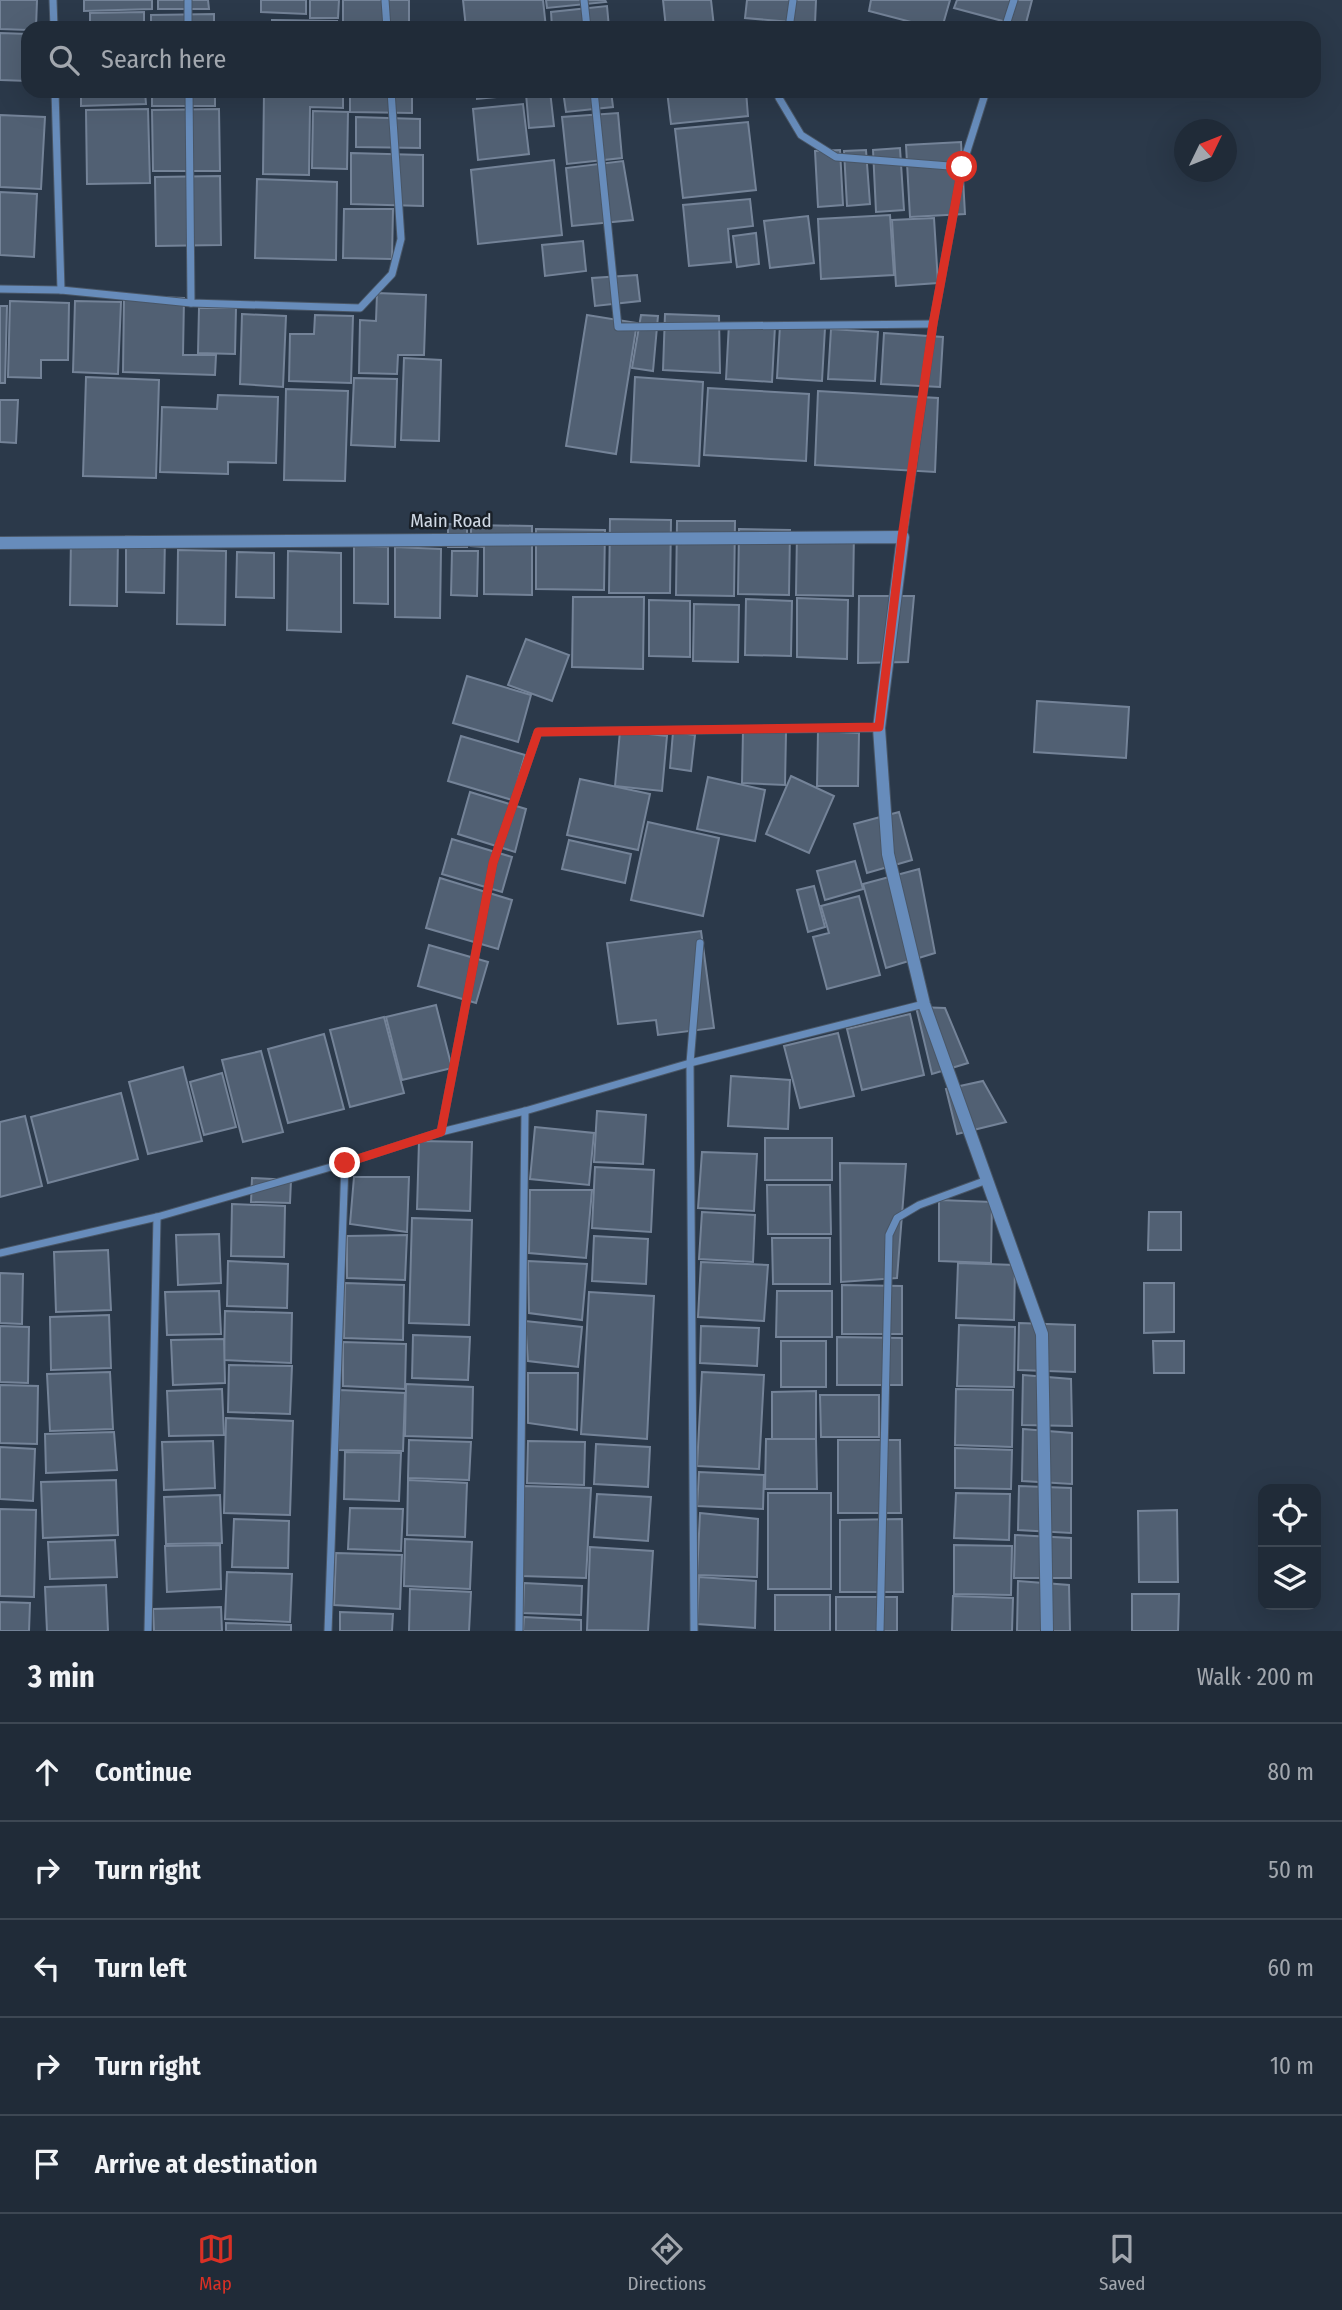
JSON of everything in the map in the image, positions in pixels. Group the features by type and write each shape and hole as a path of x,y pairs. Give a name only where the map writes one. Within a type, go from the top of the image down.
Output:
{"street":[{"path":"53,0 54,21"},
{"path":"188,0 188,21"},
{"path":"385,0 386,21"},
{"path":"584,0 586,21"},
{"path":"790,21 793,0"},
{"path":"1007,21 1014,0"},
{"path":"55,98 61,290"},
{"path":"189,98 191,303"},
{"path":"0,289 61,290 191,303 360,308 392,274 401,239 391,98"},
{"path":"595,98 618,327 933,324"},
{"path":"779,98 801,135 836,157 962,167"},
{"path":"984,98 962,167 933,324 902,537 879,727 888,854 924,1004 1042,1334 1047,1631"},
{"name":"Main Road","path":"0,543 902,537"},
{"path":"441,1132 493,863 538,732 879,727"},
{"path":"694,1631 690,1063 701,943"},
{"path":"0,1253 157,1217 345,1163 441,1132 525,1111 690,1063 924,1004"},
{"path":"519,1631 525,1111"},
{"path":"328,1631 345,1163"},
{"path":"880,1631 889,1235 897,1218 919,1205 987,1180"},
{"path":"148,1631 157,1217"}],"building":[{"path":"0,0 37,0 36,21 21,21 21,30 0,29"},
{"path":"84,0 152,0 152,9 84,11"},
{"path":"158,0 208,0 209,9 158,9"},
{"path":"261,0 306,0 306,14 261,12"},
{"path":"310,0 339,0 338,18 310,18"},
{"path":"343,0 409,0 409,21 343,21"},
{"path":"463,0 543,0 545,21 465,21"},
{"path":"546,0 605,0 606,2 547,8"},
{"path":"663,0 711,0 713,21 665,21"},
{"path":"747,0 816,0 815,21 745,18"},
{"path":"871,0 950,0 944,21 907,21 869,11"},
{"path":"957,0 1032,0 1027,21 1003,21 954,8"},
{"path":"607,6 608,21 552,21 551,12"},
{"path":"144,12 144,21 90,21 90,13"},
{"path":"214,14 214,21 151,21 151,15"},
{"path":"272,20 337,21 272,21"},
{"path":"0,33 21,34 21,81 0,80"},
{"path":"81,98 146,98 146,104 81,106"},
{"path":"152,98 215,98 215,106 152,106"},
{"path":"264,98 343,98 343,108 310,107 309,175 263,174"},
{"path":"350,98 412,98 412,113 350,112"},
{"path":"526,98 551,98 554,126 529,128"},
{"path":"564,98 612,98 613,107 566,112"},
{"path":"668,98 747,98 748,116 671,124"},
{"path":"523,104 529,154 478,160 473,109"},
{"path":"148,109 150,183 87,184 86,110"},
{"path":"219,109 220,171 153,171 152,110"},
{"path":"313,111 348,112 347,169 312,168"},
{"path":"618,113 622,158 567,164 562,117"},
{"path":"0,115 45,117 41,189 0,187"},
{"path":"356,117 420,119 420,148 356,147"},
{"path":"748,122 756,190 683,198 675,129"},
{"path":"961,142 965,214 910,217 906,145"},
{"path":"900,148 904,210 876,212 873,150"},
{"path":"840,150 843,205 818,207 815,151"},
{"path":"866,150 870,204 847,206 844,151"},
{"path":"351,153 423,155 423,206 351,204"},
{"path":"554,160 562,235 478,244 471,170"},
{"path":"623,161 633,220 572,226 566,168"},
{"path":"220,176 221,245 156,246 155,177"},
{"path":"257,179 337,182 336,260 255,258"},
{"path":"0,192 37,194 34,257 0,255"},
{"path":"750,199 753,226 728,229 731,262 689,266 683,205"},
{"path":"344,209 393,209 392,259 343,258"},
{"path":"890,215 894,275 821,279 818,219"},
{"path":"808,216 814,263 770,268 764,221"},
{"path":"934,218 938,283 896,286 892,220"},
{"path":"756,233 759,264 737,267 733,236"},
{"path":"583,241 586,271 545,276 542,245"},
{"path":"637,275 640,301 595,306 592,278"},
{"path":"377,293 426,295 424,355 398,355 397,374 359,373 360,320 376,321"},
{"path":"124,296 184,298 183,355 216,355 215,375 123,372"},
{"path":"10,301 69,303 68,360 41,360 41,378 8,377"},
{"path":"75,301 121,302 118,374 73,372"},
{"path":"0,306 7,306 5,383 0,383"},
{"path":"199,308 236,308 235,354 198,353"},
{"path":"242,314 286,316 283,387 240,384"},
{"path":"665,314 719,316 720,373 663,370"},
{"path":"315,315 353,316 351,383 289,381 290,334 314,334"},
{"path":"587,315 637,323 616,454 566,446"},
{"path":"641,315 658,316 653,371 632,368"},
{"path":"729,323 775,326 772,382 726,379"},
{"path":"780,325 825,328 822,381 777,378"},
{"path":"831,329 878,332 875,381 828,379"},
{"path":"884,333 943,337 940,387 881,384"},
{"path":"404,358 441,360 439,441 401,440"},
{"path":"86,377 159,380 156,478 83,476"},
{"path":"635,377 703,382 699,466 631,462"},
{"path":"354,378 397,379 395,447 351,445"},
{"path":"708,388 809,394 806,461 704,455"},
{"path":"286,389 348,391 345,481 284,480"},
{"path":"818,391 938,398 935,472 815,465"},
{"path":"218,395 278,397 276,463 228,462 228,474 160,472 162,407 217,409"},
{"path":"0,400 18,400 16,443 0,442"},
{"path":"610,519 671,520 670,593 609,593"},
{"path":"677,521 735,521 734,596 676,595"},
{"path":"448,524 467,525 467,547 448,547"},
{"path":"471,525 532,526 532,595 484,594 484,547 471,546"},
{"path":"536,529 605,530 604,590 536,589"},
{"path":"739,529 790,530 789,595 738,594"},
{"path":"797,532 854,532 853,596 796,595"},
{"path":"126,536 165,536 164,593 126,592"},
{"path":"71,537 118,538 117,606 70,605"},
{"path":"354,546 388,547 388,604 354,603"},
{"path":"395,547 441,549 440,618 395,617"},
{"path":"178,550 226,551 225,625 177,624"},
{"path":"288,551 341,553 341,632 287,630"},
{"path":"452,551 478,551 477,596 451,595"},
{"path":"237,552 274,553 274,598 236,597"},
{"path":"859,596 914,596 908,662 858,663"},
{"path":"573,597 644,597 643,669 572,667"},
{"path":"797,598 848,600 847,659 797,657"},
{"path":"746,599 792,601 791,656 745,655"},
{"path":"649,600 690,601 690,657 649,656"},
{"path":"694,604 739,605 738,662 693,661"},
{"path":"526,639 569,655 552,701 508,685"},
{"path":"467,676 531,695 518,742 453,723"},
{"path":"1037,701 1129,707 1126,758 1034,752"},
{"path":"743,730 786,732 785,785 742,783"},
{"path":"620,731 667,736 662,791 615,786"},
{"path":"818,731 859,733 858,786 817,786"},
{"path":"673,732 695,735 691,771 670,768"},
{"path":"461,736 525,755 512,800 448,781"},
{"path":"791,776 834,796 809,853 766,834"},
{"path":"708,777 765,790 755,841 697,829"},
{"path":"580,779 650,794 638,850 567,835"},
{"path":"470,792 526,809 515,852 458,834"},
{"path":"899,812 912,860 867,873 854,824"},
{"path":"648,822 719,838 703,916 631,900"},
{"path":"452,839 512,857 502,892 442,874"},
{"path":"569,840 631,854 625,883 562,869"},
{"path":"855,861 863,889 825,900 817,871"},
{"path":"919,869 935,953 886,968 863,884"},
{"path":"440,878 512,900 498,949 426,928"},
{"path":"814,886 825,927 808,932 797,890"},
{"path":"859,896 880,975 827,989 813,937 829,933 821,906"},
{"path":"701,931 714,1028 658,1035 656,1020 618,1024 607,943"},
{"path":"429,945 488,962 476,1003 418,986"},
{"path":"436,1005 452,1068 402,1080 386,1017"},
{"path":"916,1007 945,1008 968,1063 932,1074"},
{"path":"910,1014 924,1075 862,1090 847,1029"},
{"path":"384,1017 404,1093 350,1107 330,1030"},
{"path":"838,1033 854,1096 800,1108 784,1046"},
{"path":"324,1034 344,1109 288,1123 268,1049"},
{"path":"261,1051 283,1132 243,1142 222,1060"},
{"path":"183,1067 202,1141 148,1154 129,1082"},
{"path":"222,1073 236,1127 204,1135 190,1082"},
{"path":"731,1076 790,1080 788,1129 728,1126"},
{"path":"983,1081 1006,1122 957,1134 946,1089"},
{"path":"121,1093 138,1159 48,1183 31,1117"},
{"path":"597,1111 646,1115 643,1164 594,1162"},
{"path":"25,1116 42,1186 0,1197 0,1122"},
{"path":"535,1127 594,1133 589,1185 530,1179"},
{"path":"765,1138 832,1138 832,1180 765,1180"},
{"path":"419,1141 472,1142 470,1211 417,1209"},
{"path":"702,1152 757,1154 754,1211 698,1208"},
{"path":"840,1163 906,1164 897,1278 841,1282"},
{"path":"595,1167 654,1170 651,1232 592,1228"},
{"path":"354,1177 409,1177 407,1232 350,1224"},
{"path":"252,1178 291,1180 290,1203 251,1202"},
{"path":"767,1185 830,1185 831,1234 768,1234"},
{"path":"530,1190 592,1190 586,1258 529,1253"},
{"path":"939,1200 992,1202 991,1263 939,1261"},
{"path":"232,1204 285,1206 284,1257 231,1256"},
{"path":"702,1212 755,1215 753,1262 699,1259"},
{"path":"1149,1212 1181,1212 1181,1250 1148,1250"},
{"path":"412,1218 472,1220 469,1325 409,1323"},
{"path":"219,1234 221,1283 178,1285 176,1235"},
{"path":"407,1235 405,1280 347,1278 347,1236"},
{"path":"594,1236 648,1239 646,1284 592,1281"},
{"path":"772,1238 830,1238 830,1284 773,1284"},
{"path":"108,1250 111,1310 56,1312 54,1252"},
{"path":"228,1261 288,1264 287,1308 227,1306"},
{"path":"528,1261 587,1264 582,1320 529,1313"},
{"path":"701,1262 768,1265 764,1321 698,1317"},
{"path":"958,1263 1015,1265 1014,1320 956,1318"},
{"path":"0,1273 23,1274 22,1324 0,1323"},
{"path":"345,1283 404,1285 403,1340 344,1338"},
{"path":"1144,1283 1174,1283 1174,1332 1144,1333"},
{"path":"842,1285 902,1286 902,1334 842,1334"},
{"path":"219,1291 221,1334 167,1335 165,1292"},
{"path":"777,1291 832,1291 832,1337 776,1337"},
{"path":"589,1292 654,1296 647,1439 581,1434"},
{"path":"225,1311 292,1313 291,1363 224,1360"},
{"path":"109,1315 111,1368 51,1370 50,1317"},
{"path":"525,1321 582,1327 578,1367 528,1361"},
{"path":"1019,1323 1075,1325 1075,1372 1018,1370"},
{"path":"959,1325 1015,1327 1014,1387 957,1386"},
{"path":"0,1326 29,1327 28,1383 0,1382"},
{"path":"701,1326 759,1328 757,1366 700,1363"},
{"path":"413,1335 470,1337 468,1380 412,1378"},
{"path":"837,1337 902,1338 902,1385 837,1385"},
{"path":"224,1339 225,1383 173,1385 171,1340"},
{"path":"781,1341 826,1341 826,1387 781,1387"},
{"path":"1153,1341 1184,1341 1184,1373 1154,1373"},
{"path":"343,1342 406,1344 405,1389 343,1386"},
{"path":"229,1365 292,1366 290,1414 228,1412"},
{"path":"110,1372 113,1429 50,1431 47,1374"},
{"path":"702,1372 764,1375 759,1469 697,1466"},
{"path":"528,1373 578,1373 577,1430 528,1423"},
{"path":"1023,1375 1071,1379 1072,1426 1022,1425"},
{"path":"406,1384 473,1387 472,1438 405,1436"},
{"path":"0,1385 38,1386 37,1444 0,1443"},
{"path":"222,1389 224,1435 169,1436 167,1391"},
{"path":"956,1389 1013,1390 1012,1447 955,1445"},
{"path":"340,1390 405,1393 403,1451 338,1450"},
{"path":"816,1391 816,1439 772,1439 772,1392"},
{"path":"820,1395 879,1395 879,1437 821,1437"},
{"path":"226,1418 293,1421 290,1515 224,1513"},
{"path":"1023,1429 1072,1433 1072,1484 1022,1481"},
{"path":"114,1432 117,1470 46,1473 45,1434"},
{"path":"766,1439 816,1439 817,1489 765,1489"},
{"path":"409,1440 471,1442 469,1480 408,1478"},
{"path":"838,1440 900,1440 901,1513 838,1513"},
{"path":"213,1441 215,1488 164,1490 162,1442"},
{"path":"528,1441 585,1442 584,1485 527,1483"},
{"path":"596,1444 650,1447 648,1487 594,1484"},
{"path":"0,1447 35,1449 33,1501 0,1499"},
{"path":"955,1448 1012,1450 1011,1489 955,1488"},
{"path":"345,1452 401,1453 399,1501 344,1499"},
{"path":"699,1472 764,1475 763,1509 697,1506"},
{"path":"116,1480 118,1535 43,1538 41,1482"},
{"path":"408,1480 467,1483 465,1537 407,1535"},
{"path":"524,1486 591,1488 586,1578 521,1576"},
{"path":"1019,1486 1071,1488 1071,1533 1018,1530"},
{"path":"768,1493 831,1493 831,1589 768,1589"},
{"path":"956,1493 1010,1494 1009,1540 954,1538"},
{"path":"597,1494 651,1497 648,1541 594,1537"},
{"path":"220,1495 222,1543 166,1544 164,1497"},
{"path":"350,1508 403,1509 401,1551 348,1549"},
{"path":"0,1509 36,1510 34,1597 0,1596"},
{"path":"1177,1510 1178,1582 1139,1582 1138,1511"},
{"path":"700,1513 758,1519 757,1577 697,1575"},
{"path":"234,1519 289,1521 288,1568 232,1567"},
{"path":"902,1519 903,1592 840,1592 840,1520"},
{"path":"1015,1535 1071,1538 1071,1578 1014,1578"},
{"path":"405,1539 472,1542 470,1589 404,1586"},
{"path":"115,1540 117,1577 50,1579 48,1542"},
{"path":"220,1545 221,1589 167,1592 165,1546"},
{"path":"954,1545 1012,1546 1011,1595 954,1594"},
{"path":"590,1547 653,1551 648,1631 587,1630"},
{"path":"336,1553 402,1555 400,1609 334,1605"},
{"path":"227,1572 292,1574 290,1622 225,1619"},
{"path":"699,1577 756,1581 755,1628 697,1624"},
{"path":"1018,1581 1069,1585 1070,1631 1017,1631"},
{"path":"524,1583 582,1586 581,1615 523,1613"},
{"path":"106,1585 108,1631 47,1631 45,1587"},
{"path":"410,1589 471,1592 469,1631 409,1631"},
{"path":"1132,1594 1179,1594 1178,1631 1132,1631"},
{"path":"775,1595 830,1595 830,1631 775,1631"},
{"path":"953,1596 1013,1598 1012,1631 952,1631"},
{"path":"836,1597 897,1597 897,1631 836,1631"},
{"path":"0,1602 30,1603 29,1631 0,1631"},
{"path":"221,1607 222,1631 154,1631 153,1609"},
{"path":"340,1612 393,1614 392,1631 340,1631"},
{"path":"524,1617 581,1620 581,1631 523,1631"},
{"path":"226,1623 291,1625 291,1631 226,1631"}],"route":[{"path":"345,1163 441,1132 493,863 538,732 879,727 902,537 933,324 962,167"}]}
